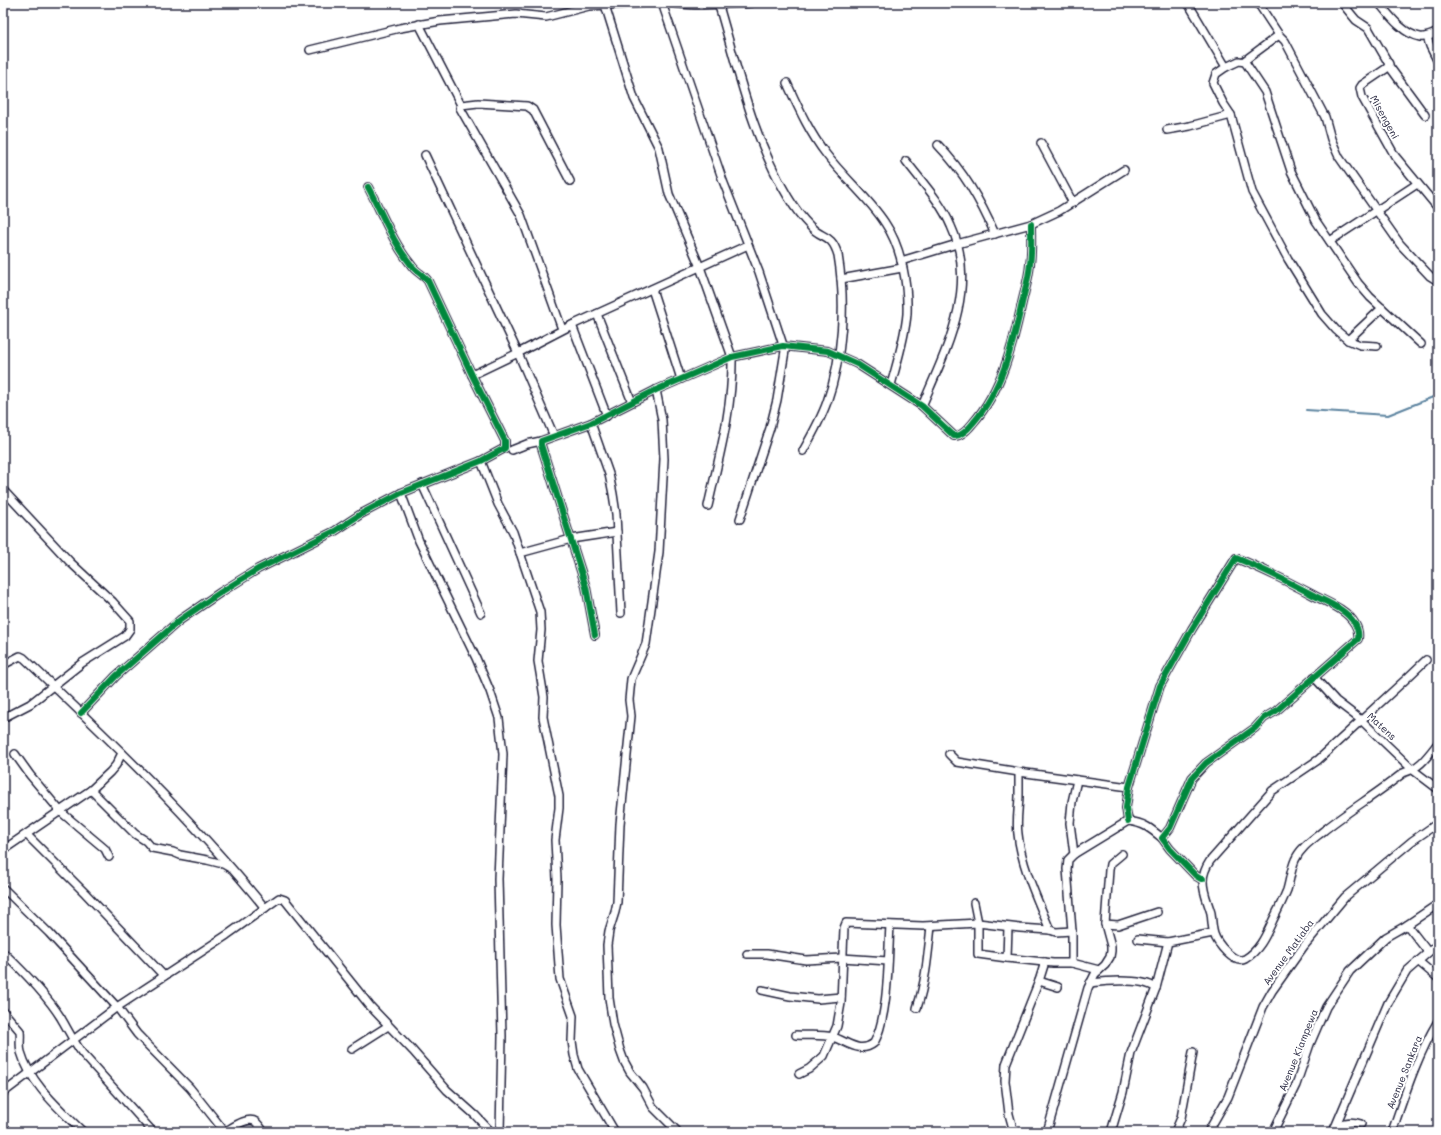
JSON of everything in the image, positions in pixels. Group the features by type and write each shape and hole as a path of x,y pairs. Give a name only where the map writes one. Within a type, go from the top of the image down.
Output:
{"street":[{"path":"310,50 419,24 516,14 546,17 578,8 645,3"},
{"path":"662,3 723,180 759,272 785,355 777,400 770,428 740,519"},
{"path":"673,3 692,6 719,6 750,3"},
{"path":"1188,3 1226,67"},
{"path":"1258,3 1279,35 1285,41 1325,117 1331,139 1339,157 1400,244 1430,276 1438,281"},
{"path":"1342,3 1356,20 1368,28 1388,61 1389,66 1425,115"},
{"path":"1379,3 1407,32 1420,37 1438,32"},
{"path":"605,5 634,98 658,148 669,194 700,267 732,357 727,415 708,506"},
{"path":"719,6 747,103 771,164 788,197 810,226 815,231 827,237 834,245 838,255 841,279 841,315 838,355 827,402 821,418 803,452"},
{"path":"419,24 461,105 460,108 521,215 562,329"},
{"path":"1279,35 1244,61 1239,61 1226,67 1216,74 1214,84 1223,103 1231,115 1252,192 1288,259 1322,314 1336,330 1348,340 1360,345 1377,346"},
{"path":"1427,36 1438,62"},
{"path":"1244,61 1265,92 1293,176 1316,221 1358,282 1382,308 1421,344"},
{"name":"Misengeni","path":"1389,66 1362,85 1360,92 1395,156 1438,208"},
{"path":"787,82 802,116 822,149 885,223 896,242 904,275 906,314 891,385"},
{"path":"461,105 478,103 530,107 533,110 570,181"},
{"path":"1167,130 1190,126 1231,115"},
{"path":"1041,143 1073,203"},
{"path":"938,145 965,177 983,208 995,234"},
{"path":"425,155 518,353 554,436"},
{"path":"906,161 952,226 962,266 962,288 956,321 922,406"},
{"path":"841,279 902,264 957,244 1031,224 1047,218 1124,170"},
{"path":"1330,241 1417,184"},
{"path":"81,713 116,676 180,620 258,569 335,531 361,514 401,493 481,461 503,450 506,446 506,443 428,281 412,266 393,236 368,187"},
{"path":"512,450 591,423 656,390 732,357 783,346 822,350 838,355 857,364 922,406 954,436 960,436 972,425 990,401 1004,367 1018,320 1030,264 1031,224"},
{"path":"472,375 518,353 562,329 748,245"},
{"path":"652,289 681,379"},
{"path":"1348,340 1382,308"},
{"path":"597,314 632,402"},
{"path":"572,325 607,416"},
{"path":"656,390 662,420 664,459 659,552 646,644 631,679 631,716 620,824 617,902 609,931 607,945 609,998 613,1024 624,1061 653,1107 678,1132"},
{"path":"591,423 609,474 613,494 617,532 621,613"},
{"path":"542,441 541,445 586,587 595,635"},
{"path":"481,461 498,504 510,524 540,612 541,630 538,661 544,697 543,717 559,796 555,840 557,879 556,925 560,980 573,1016 572,1041 578,1070 615,1132"},
{"path":"422,484 481,613"},
{"path":"3,490 70,562 113,602 130,622 130,629 125,636 82,663 30,704 3,718"},
{"path":"401,493 419,540 449,606 476,658 490,691 499,718 502,754 498,879 502,1036 500,1132"},
{"path":"520,552 570,540 617,532"},
{"path":"1128,821 1126,808 1129,787 1160,686 1192,629 1236,558 1280,577 1333,606 1348,616 1355,623 1359,634 1358,639 1276,711 1264,718 1255,728 1206,763 1192,778 1170,828 1162,838"},
{"path":"3,665 20,656 22,657 122,753 193,825 236,872 265,908"},
{"path":"1426,660 1318,760 1272,791 1210,861 1204,873 1204,892 1210,912 1213,933 1217,942 1228,953 1240,960 1244,959 1256,949 1266,937 1286,892 1294,862 1298,854 1306,845 1335,821 1403,773 1413,770 1438,743"},
{"name":"Matens","path":"1314,677 1336,701 1361,720 1413,770 1438,789"},
{"path":"3,850 61,812 91,790 110,772 122,753"},
{"path":"15,754 30,775 61,812 105,849 109,857"},
{"path":"949,754 957,762 1129,787"},
{"path":"1019,772 1017,821 1018,834 1032,884 1050,930"},
{"path":"1074,854 1070,823 1076,780"},
{"path":"91,790 135,834 146,841 152,848 223,864 236,872"},
{"path":"1072,963 1072,931 1067,864 1068,860 1074,854 1128,821 1138,822 1148,826 1162,838 1170,849 1196,876 1203,879"},
{"name":"Avenue Matiaba","path":"1208,1132 1228,1097 1263,1007 1272,991 1304,946 1345,897 1412,841 1438,823"},
{"path":"26,835 85,893 164,976"},
{"path":"1047,1132 1090,984 1110,957 1111,946 1105,924 1109,870 1110,864 1122,854"},
{"path":"3,888 49,933 117,1007 137,1034 190,1088 224,1132 251,1120 256,1122 264,1132"},
{"path":"3,1093 117,1007 227,935 279,898 285,900 370,1006 388,1026 413,1051 447,1090 475,1115 491,1132"},
{"path":"974,903 978,923 978,954 1045,962 1072,963 1099,970"},
{"name":"Avenue Kiampewa","path":"1273,1132 1296,1085 1317,1026 1334,994 1350,971 1388,935 1407,925 1438,904"},
{"path":"1105,924 1118,925 1157,912"},
{"path":"799,1074 810,1069 824,1056 838,1026 840,1015 845,924 931,926 978,923 1050,930 1056,932 1072,931"},
{"path":"796,1035 832,1037 857,1047 865,1047 874,1043 881,1024 888,961 890,925"},
{"path":"1407,925 1428,952"},
{"path":"916,1008 925,978 931,926"},
{"path":"1007,958 1008,927"},
{"path":"1138,939 1168,942 1213,933"},
{"path":"1111,1132 1123,1092 1131,1053 1156,988 1168,942"},
{"path":"1334,1130 1386,1008 1403,977 1418,961 1438,944"},
{"path":"3,952 45,997 61,1018 82,1053 153,1132"},
{"path":"747,954 767,954 806,960 842,958 888,961"},
{"path":"1418,961 1438,978"},
{"path":"1014,1132 1009,1114 1005,1081 1006,1064 1045,962"},
{"path":"1039,981 1058,987"},
{"path":"1090,984 1108,981 1125,981 1149,984 1156,988"},
{"path":"762,990 812,999 841,997"},
{"path":"3,1011 20,1031 19,1047 30,1073 49,1097 83,1132"},
{"name":"Avenue Sankara","path":"1392,1132 1424,1046 1438,1021"},
{"path":"352,1049 388,1026"},
{"path":"1175,1132 1181,1118 1193,1052"},
{"path":"1334,1130 1342,1123 1352,1121 1361,1124"},
{"path":"3,1126 9,1132"}],"waterway":[{"path":"1306,410 1388,415 1438,395"}],"cycle path":[{"path":"81,713 116,676 180,620 221,592 258,569 335,531 361,514 401,493 481,461 505,448 505,441 428,281 414,268 399,248 368,187"},
{"path":"595,635 586,587 541,441 591,423 656,390 732,357 783,346 828,351 857,364 922,406 954,436 957,436 965,432 983,410 992,396 1005,366 1015,334 1029,274 1031,224"},
{"path":"1128,821 1126,808 1129,787 1160,686 1192,629 1236,558 1286,581 1343,611 1352,619 1358,629 1358,639 1276,711 1264,718 1255,728 1206,763 1192,778 1170,828 1162,838 1170,849 1196,876 1203,879"}]}
